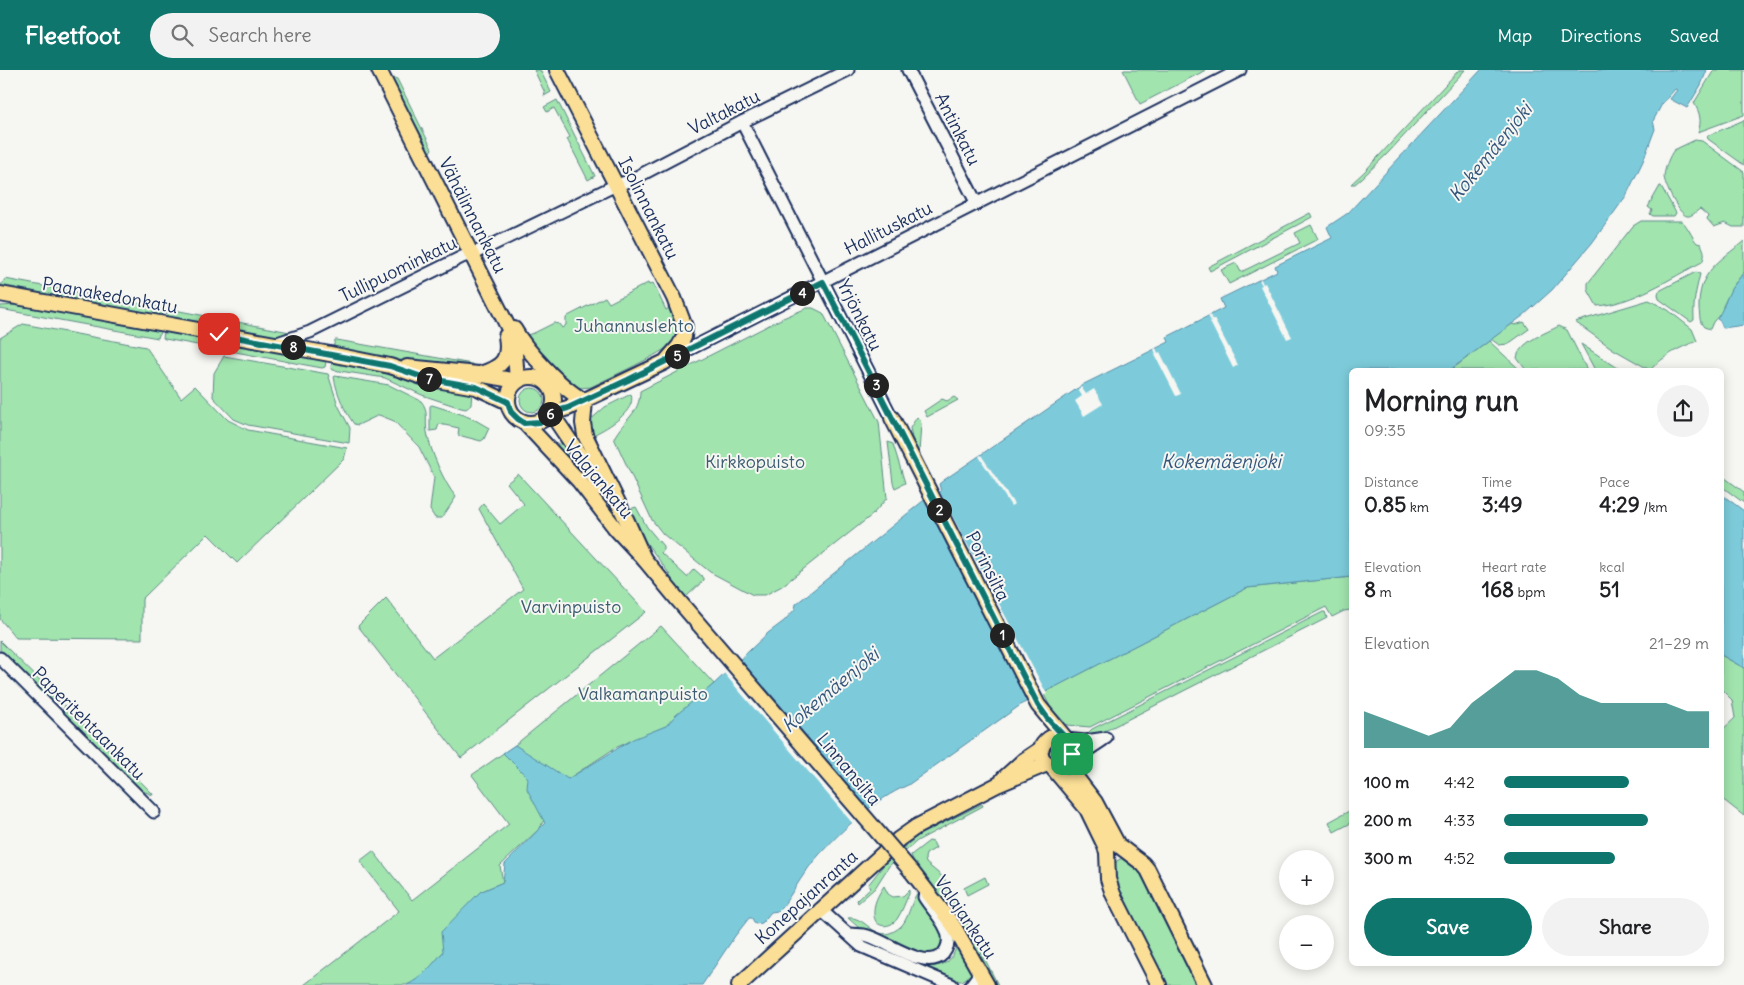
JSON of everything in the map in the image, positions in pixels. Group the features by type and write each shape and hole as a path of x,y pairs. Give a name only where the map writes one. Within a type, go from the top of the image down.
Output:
{"main road":[{"name":"Vähälinnankatu","path":"379,70 514,339 517,381"},
{"name":"Isolinnankatu","path":"557,70 674,298 685,326 684,337 665,362"},
{"name":"Paanakedonkatu","path":"0,294 390,366 478,374 517,381"},
{"path":"478,374 499,366 506,356 506,336 497,316 496,302"},
{"path":"496,302 505,311 523,343 564,387 574,395 585,400 583,423 585,435 644,559"},
{"name":"Hallituskatu","path":"551,413 559,412 665,362"},
{"name":"Paanakedonkatu","path":"390,366 425,378 476,387 508,402"},
{"path":"536,377 546,382 553,392 555,399 551,413 540,422 524,423 514,416 508,402 510,390 517,381 536,377"},
{"name":"Valajankatu","path":"551,413 587,466 644,559"},
{"name":"Porinsilta","path":"892,418 1038,705 1065,739"},
{"name":"Valajankatu","path":"524,423 566,466 616,530 644,559 678,600"},
{"name":"Linnansilta","path":"678,600 914,874"},
{"name":"Porinsilta","path":"1038,705 1043,745"},
{"path":"997,785 1054,736 1065,739 1072,748 1071,759 1075,776 1094,802 1118,845 1148,870 1206,985"},
{"path":"1043,745 1042,756 1083,803 1091,816 1107,852 1108,879 1113,894 1159,985"},
{"path":"997,785 1049,765 1063,766 1071,759"},
{"name":"Konepajanranta","path":"739,985 820,909 899,839 916,826 997,785"},
{"path":"1108,867 1111,859 1116,855 1130,855"},
{"name":"Valajankatu","path":"914,874 953,925 988,985"}],"street":[{"name":"Valtakatu","path":"616,185 629,181 742,122 848,70"},
{"name":"Antinkatu","path":"908,70 977,204"},
{"name":"Hallituskatu","path":"665,362 1240,70"},
{"name":"Yrjönkatu","path":"742,122 892,418"},
{"name":"Tullipuominkatu","path":"275,344 310,332 616,185"},
{"name":"Paperitehtaankatu","path":"0,658 154,812"},
{"path":"1065,739 1085,741 1106,738 1071,759"},
{"path":"849,934 868,936 912,956 926,960 939,957 945,952 948,936 945,927 925,898 914,874"},
{"path":"820,909 861,946 952,985"},
{"path":"970,985 977,977 979,969"}],"green space":[{"path":"534,70 540,70 551,92 544,96 545,93"},
{"path":"1123,70 1206,70 1140,104"},
{"path":"1459,70 1465,70 1387,154 1355,184 1351,184 1364,172"},
{"path":"1714,70 1744,70 1744,115 1698,132 1700,117 1694,103"},
{"path":"397,79 432,149 430,152 426,151 390,80"},
{"path":"557,100 595,176 588,180 567,139 570,137 554,108 547,112 544,107"},
{"path":"1744,120 1744,165 1708,139 1707,136"},
{"path":"1695,140 1702,141 1744,172 1744,227 1733,227 1725,223 1714,227 1707,219 1708,216 1700,209 1687,216 1680,210 1673,199 1664,176 1670,155 1674,150"},
{"path":"1660,186 1676,213 1674,216 1653,216 1650,214 1652,210 1648,207"},
{"path":"1310,213 1312,217 1210,271 1208,267"},
{"path":"1641,221 1682,221 1693,238 1703,248 1704,257 1702,262 1624,301 1597,306 1588,290 1588,283 1633,226"},
{"path":"1311,225 1318,239 1229,284 1221,270 1236,263 1241,272 1300,243 1295,233"},
{"path":"1744,241 1744,272 1733,286 1723,306 1723,311 1713,322 1710,329 1704,327 1700,321 1699,309 1702,285 1706,276"},
{"path":"1696,272 1700,274 1694,301 1694,320 1691,322 1659,299 1658,294 1659,291"},
{"path":"5,279 162,308 163,315 1,285"},
{"name":"Juhannuslehto","path":"648,283 649,285 653,283 666,310 669,308 674,320 675,338 673,342 659,353 591,387 579,388 571,385 523,336 554,323 559,324 562,328 566,325 566,318 568,316 605,297 609,303"},
{"path":"1649,300 1668,310 1692,329 1697,341 1672,353 1652,368 1646,368 1613,349 1575,322"},
{"path":"16,305 160,331 158,338 0,309 0,306"},
{"name":"Kirkkopuisto","path":"807,308 813,308 823,313 879,422 887,498 872,515 782,586 765,595 753,595 710,572 663,534 652,520 614,438 634,411 640,391 783,318"},
{"path":"169,309 295,333 278,338 166,317"},
{"path":"1524,322 1529,329 1508,344 1499,345 1491,339 1512,324"},
{"path":"23,324 146,347 181,398 195,386 228,420 248,430 347,448 344,459 237,563 208,534 142,599 142,639 16,638 0,619 0,338"},
{"path":"1559,326 1567,330 1586,368 1524,368 1517,358 1523,347"},
{"path":"166,331 325,359 325,367 322,368 165,339 163,338"},
{"path":"335,340 472,364 475,370 443,368 333,348"},
{"path":"1489,341 1518,368 1454,368"},
{"path":"1581,344 1618,368 1594,368"},
{"path":"224,356 328,374 338,405 350,428 349,443 248,425 234,419 213,397 214,373"},
{"path":"334,361 433,385 472,391 471,405 466,409 461,408 422,395 385,378 333,370 331,367"},
{"path":"335,376 389,385 421,401 425,408 427,432 434,457 442,475 456,497 442,518 435,518 430,510 434,477 419,447 394,421 379,415 358,425 354,424 339,396"},
{"path":"532,388 540,392 544,400 540,408 532,412 524,408 520,400 524,392"},
{"path":"631,394 630,407 625,413 607,428 595,434 600,449 630,509 636,507 647,527 663,546 661,553 687,577 694,569 704,578 686,597 676,588 668,572 645,541 627,510 593,441 588,422 605,407"},
{"path":"954,397 958,400 927,417 924,411 942,399 947,401"},
{"path":"430,406 464,415 489,428 484,439 481,441 458,435 459,428 439,424 437,430 430,431"},
{"path":"917,417 921,424 919,453 912,438 910,428"},
{"path":"565,439 577,455 615,521 555,447"},
{"path":"888,442 893,444 905,483 895,488 893,483"},
{"name":"Varvinpuisto","path":"518,474 646,612 461,758 358,626 386,598 433,658 523,589 479,509 483,504 500,524 524,504 507,483"},
{"path":"1724,477 1744,492 1744,503 1724,488"},
{"path":"1349,577 1349,610 1332,617 1326,607 1090,727 1067,725 1051,708 1043,693 1247,588"},
{"path":"1325,612 1327,618 1103,732 1088,736 1092,729"},
{"name":"Valkamanpuisto","path":"661,626 714,684 666,726 615,748 568,779 539,829 500,866 503,882 480,892 443,952 430,968 414,982 407,985 304,985 399,911 360,861 373,851 412,900 509,824 472,775 515,745"},
{"path":"0,641 58,698 49,701 0,651"},
{"path":"1724,657 1744,668 1744,816 1724,800 1724,728 1735,718 1732,700 1724,692"},
{"path":"65,705 153,795 140,790 62,713"},
{"path":"1056,742 1065,746 1066,756 1061,761 1049,759 1048,756 1048,749"},
{"path":"982,804 983,806 917,841 889,866 875,888 858,903 857,900 870,888 868,885 886,862 919,835"},
{"path":"1349,811 1349,824 1334,832 1329,822"},
{"path":"929,841 933,842 936,848 926,854 926,863 944,878 998,985 995,985 964,929 916,867 911,855"},
{"path":"1123,858 1133,861 1144,871 1143,876 1198,985 1167,985 1119,891 1115,889 1112,868 1118,860"},
{"path":"985,877 988,884 967,895 964,888"},
{"path":"884,886 888,894 893,897 903,896 909,890 909,894 897,919 891,924 884,926 875,920 874,907"},
{"path":"918,892 944,936 943,946 939,952 925,956 875,936 858,927 848,918 859,920 878,932 890,933 903,924"},
{"path":"957,943 972,970 971,975 962,981 954,981 886,953 887,950 917,963 938,965 946,962 953,955"}],"water":[{"name":"Kokemäenjoki","path":"1481,70 1707,70 1701,85 1687,108 1670,99 1677,90 1675,89 1662,104 1653,121 1655,129 1643,161 1626,196 1592,243 1552,290 1524,315 1453,368 1349,368 1349,577 1247,588 1022,704 908,785 883,798 849,825 814,861 778,911 771,912 762,923 755,924 752,918 749,918 702,985 407,985 422,975 443,952 441,932 480,892 503,882 505,864 545,823 527,789 528,778 503,753 515,745 568,779 633,739 666,726 768,633 784,621 795,609 796,604 923,501 941,491 939,484 944,480 1084,384 1169,342 1167,337 1224,308 1220,299 1277,271 1275,266 1332,238 1327,227 1348,213"},
{"path":"1744,272 1744,325 1723,328 1717,319 1731,289"},
{"path":"1724,496 1744,511 1744,668 1724,657"}],"pier":[{"path":"1261,279 1263,284 1265,283 1292,337 1287,339 1260,286 1262,285 1259,280"},
{"path":"1210,315 1214,319 1238,365 1233,368 1210,322 1208,316"},
{"path":"1156,348 1158,353 1160,352 1181,394 1176,396 1155,355 1154,349"},
{"path":"1081,387 1086,394 1094,389 1103,404 1084,416 1075,401 1082,396 1078,389"},
{"path":"981,455 1014,504 1011,506 983,463 979,456"},
{"path":"938,489 1047,694 1031,702 923,499"},
{"path":"737,659 869,813 854,825 723,672"}],"route":[{"path":"219,334 390,366 425,378 487,390 508,402 511,412 518,419 524,423 534,423 540,422 551,413 559,412 628,380 823,282 1038,705 1070,743 1072,754"}]}
